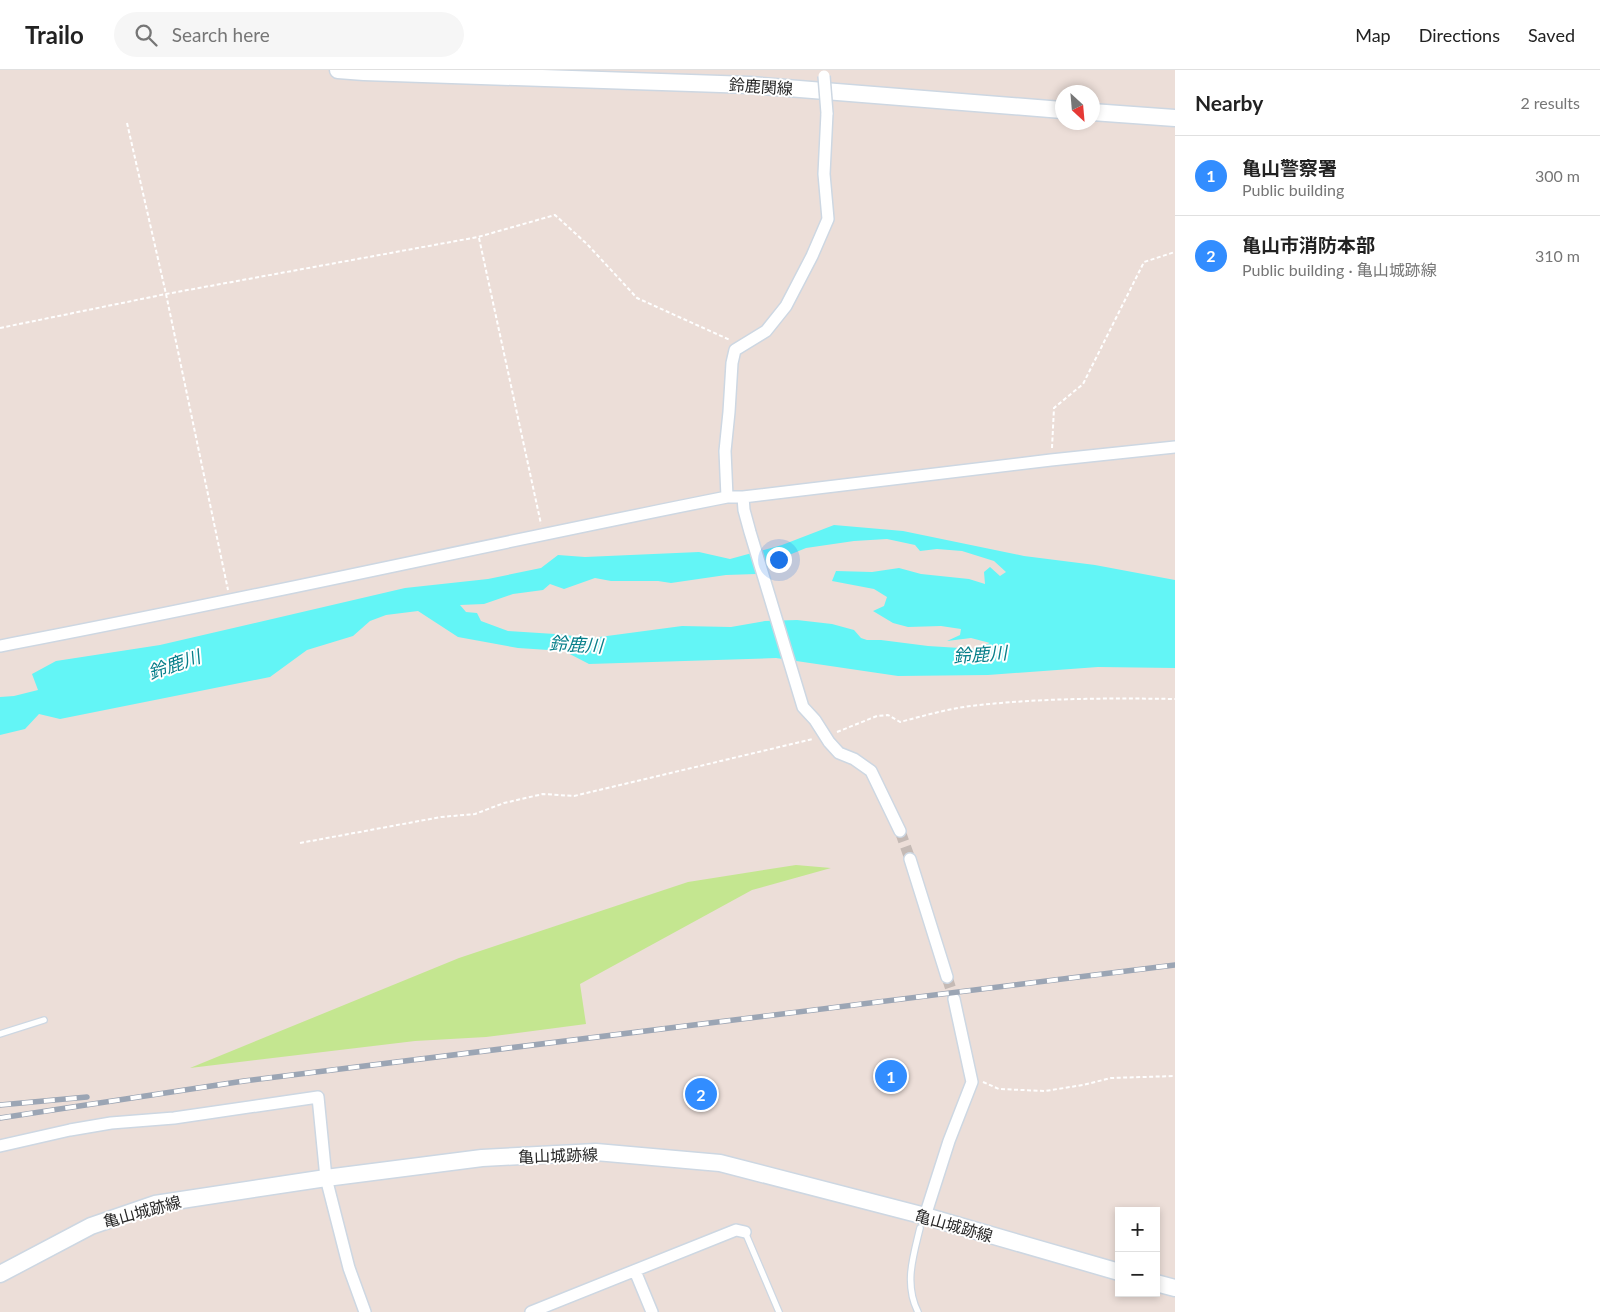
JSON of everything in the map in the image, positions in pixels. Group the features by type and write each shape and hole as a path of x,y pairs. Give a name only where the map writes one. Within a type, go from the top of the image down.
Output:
{"main road":[{"name":"鈴鹿関線","path":"338,70 750,85 1055,109"},
{"path":"1100,113 1175,118"},
{"name":"亀山城跡線","path":"0,1274 91,1226 155,1204 326,1178 482,1158 596,1152 720,1163 922,1222 1115,1271"},
{"path":"1160,1284 1175,1288"}],"street":[{"path":"727,497 725,451 732,363 735,350 766,331 786,306 812,256 828,219 824,174 827,113 823,73"},
{"path":"0,646 230,600 543,533 727,497 743,497 1051,460 1175,448"},
{"path":"743,497 744,510 803,707 839,753 854,759 871,771 900,831"},
{"path":"910,858 947,977"},
{"path":"922,1222 949,1141 972,1082 954,999"},
{"path":"0,1146 70,1130 112,1123 174,1118 318,1098 326,1178 348,1268 364,1312"},
{"path":"530,1312 736,1230 745,1232"},
{"path":"635,1271 652,1312"}],"lane":[{"path":"0,1034 44,1020"},
{"path":"918,1312 914,1304 909,1280 910,1268 922,1222"},
{"path":"745,1232 779,1312"}],"path":[{"path":"127,123 166,294 230,600"},
{"path":"0,328 166,294 478,237 555,215 587,244 637,298 742,345"},
{"path":"478,237 543,533"},
{"path":"1051,460 1054,408 1083,384 1144,262 1175,252"},
{"path":"300,843 441,817 475,814 504,803 543,794 574,796 825,736 878,716 888,715 900,722 970,706 1064,699 1175,699"},
{"path":"972,1082 984,1082 999,1089 1044,1092 1076,1087 1110,1078 1175,1076"}],"green space":[{"path":"796,865 831,868 752,890 580,984 586,1024 486,1037 415,1041 190,1068 459,958 688,882"}],"water":[{"name":"鈴鹿川","path":"834,525 903,531 1024,556 1095,565 1175,580 1175,668 1098,667 988,675 898,676 776,658 589,664 564,651 518,648 458,637 418,611 386,615 370,621 353,636 307,650 270,677 60,719 39,714 25,729 0,735 0,697 14,696 38,690 32,674 56,661 160,645 405,588 488,579 541,568 558,555 585,557 699,552 730,559 782,545","holes":["887,539 915,545 920,551 937,549 962,551 994,561 1006,572 1000,576 990,567 984,572 985,584 969,579 921,574 899,568 872,572 836,571 832,581 874,589 887,597 884,606 873,611 893,623 908,627 941,626 961,629 960,635 947,641 971,638 990,643 976,649 867,640 861,638 854,630 832,624 797,620 765,621 731,627 682,626 592,638 508,631 481,621 477,613 466,612 460,605 484,604 513,594 543,590 550,584 564,589 595,578 611,581 658,581 671,583 726,575 756,574 789,555 806,548 854,541"]}],"tunnel":[{"path":"900,831 910,859"},
{"path":"947,977 954,999"}],"railway":[{"path":"0,1118 244,1081 1175,965"},
{"path":"0,1105 87,1097"}],"place":[{"name":"亀山警察署","path":"891,1076"},
{"name":"亀山市消防本部","path":"701,1094"}]}
